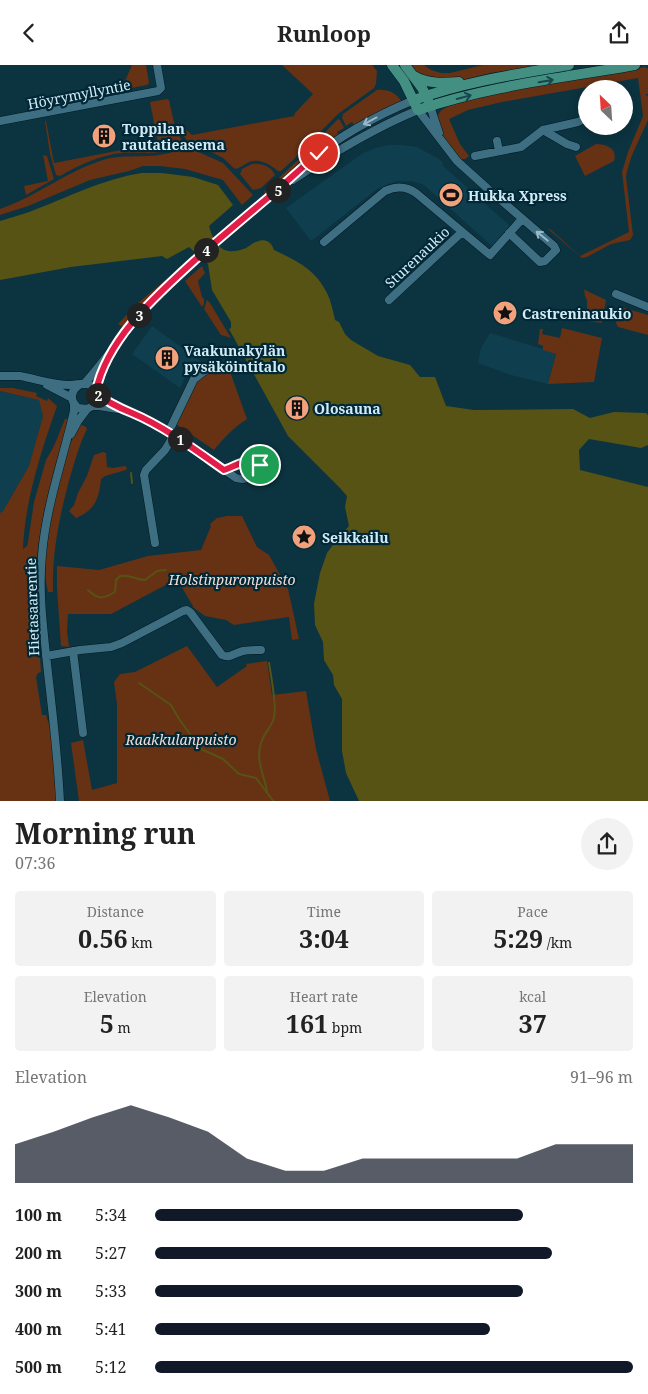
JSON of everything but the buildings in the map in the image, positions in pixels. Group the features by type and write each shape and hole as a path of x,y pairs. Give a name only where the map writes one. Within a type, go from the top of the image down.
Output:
{"main road":[{"path":"392,65 404,81 416,105 487,79"},
{"path":"405,65 414,76 428,101"},
{"path":"414,76 441,83 487,79 569,65"},
{"path":"428,101 635,65"}],"street":[{"name":"Höyrymyllyntie","path":"0,121 158,91 161,88 156,65"},
{"path":"428,101 442,142"},
{"path":"90,408 97,401 96,392 99,377 110,354 124,333 164,288 273,194 349,144 416,105 457,161 554,246 556,250 545,261 540,262 509,233"},
{"path":"474,155 521,147 543,130 578,122"},
{"path":"543,130 576,147"},
{"path":"497,141 499,151"},
{"path":"324,242 385,191 400,187 416,193 490,255 522,219"},
{"name":"Sturenaukio","path":"389,300 462,232"},
{"path":"616,294 648,307"},
{"path":"73,401 73,391 83,384 110,354"},
{"path":"155,543 144,475 146,470 165,449 194,379 211,366"},
{"path":"0,376 91,386 96,392 125,410 171,433 224,470"},
{"path":"40,381 73,401 78,408 99,406 125,410"},
{"name":"Hietasaarentie","path":"62,801 46,656 41,583 44,531 74,411 73,401"},
{"name":"Hietasaarentie","path":"64,447 78,421 90,408"},
{"path":"46,656 111,647 187,610 225,657 241,651 261,649"},
{"path":"73,651 83,733"}],"shaded area":[{"path":"388,145 417,147 437,158 444,163 442,165 510,226 492,246 424,185 412,181 399,181 377,189 311,241 286,208 363,153"},
{"path":"142,173 162,173 193,177 218,185 233,205 209,226 218,245 226,251 238,251 253,243 265,240 271,244 274,250 305,267 322,285 330,299 335,320 339,322 345,334 351,340 378,356 410,365 420,377 435,377 446,406 474,410 573,409 590,418 614,412 646,413 648,415 648,445 641,448 589,439 579,450 580,470 648,487 648,801 359,801 346,773 342,751 342,699 334,685 333,675 324,660 323,642 315,625 314,604 320,573 327,553 349,526 345,507 347,496 288,436 229,329 231,328 231,322 212,290 208,264 189,247 167,259 162,256 71,267 0,280 0,221 29,212 99,184"},
{"name":"Vaakunakylän pysäköintitalo","path":"152,326 202,362 186,375 180,388 132,354"},
{"path":"490,333 556,353 548,384 511,375 478,363 481,348"},
{"path":"0,391 39,400 43,416 29,466 3,511 0,513"}],"green space":[{"path":"132,65 146,65 149,83 121,90"},
{"path":"282,65 372,65 377,71 376,84 374,88 338,114 281,171 260,161 251,161 235,169 223,158 190,143 185,138 178,123 192,135 294,116 313,94"},
{"path":"408,65 424,65 431,70 450,73 483,65 544,65 490,73 462,80 421,77"},
{"path":"645,67 648,69 648,94 646,95 648,96 648,120 632,155 626,177 633,235 630,240 611,244 582,258 548,229 580,256 629,232 622,172 643,116 638,78 627,80 578,80 578,89 468,110 449,119 460,144 469,156 465,159 460,159 444,138 438,123 438,116 440,112 449,106 491,94"},
{"path":"377,90 391,92 397,95 401,101 368,120 354,125 352,122 346,126 342,118 343,114"},
{"path":"169,100 175,127 182,141 176,147 162,152 122,153 106,156 82,164 60,176 56,175 50,154 45,121 54,163 158,143 150,102"},
{"path":"338,119 344,128 337,132 338,135 266,195 264,192"},
{"path":"596,144 611,148 615,157 614,161 585,176 575,156"},
{"path":"185,146 223,163 253,195 242,205 223,180 185,169 143,166 90,180 28,206 0,215 0,209 100,161 116,157 156,155 175,151"},
{"path":"43,155 47,156 54,179 26,195 24,186 48,181"},
{"path":"252,164 266,166 275,175 261,188 253,190 240,174 242,169"},
{"path":"202,266 205,273 198,281 204,299 202,307 185,281"},
{"path":"180,268 123,327 118,324 138,303"},
{"path":"584,290 606,300 601,323 587,319 587,300"},
{"path":"207,300 231,338 221,335 204,309"},
{"path":"621,307 648,315 648,335 618,327 616,323"},
{"path":"562,328 602,338 594,382 548,384 556,354 543,350 543,346 538,344 540,329 543,329 542,334 560,338"},
{"path":"228,366 247,419 229,433 214,450 176,424 195,382 207,372"},
{"path":"0,388 13,388 37,393 36,396 47,401 48,398 57,406 30,494 23,549 27,546 34,502 46,460 65,419 68,419 42,522 35,583 41,672 36,677 42,715 46,715 51,731 57,801 0,801 0,513 3,511 29,466 43,416 39,400 0,391"},
{"path":"80,424 87,429 65,495 55,549 53,592 48,592 45,574 47,530 64,460"},
{"path":"106,453 107,467 125,466 127,468 101,479 95,503 88,511 76,518 69,511 74,505 87,476 94,455"},
{"name":"Holstinpuronpuisto","path":"242,516 257,547 269,555 288,589 299,639 292,640 289,617 234,625 226,620 205,616 194,608 177,579 111,614 68,614 67,631 69,647 61,646 57,566 99,570 148,556 201,550 211,526 210,524 217,518"},
{"name":"Raakkulanpuisto","path":"187,646 217,687 247,666 246,664 267,661 272,695 306,691 316,749 330,801 79,801 71,743 83,740 92,790 117,783 117,704 114,682 120,674 135,672"}],"waterway":[{"path":"131,473 132,483"},
{"path":"88,590 95,596 104,597 115,592 116,580 120,576 145,580 157,571 166,570"},
{"path":"267,791 259,752 260,745 271,725 275,712 269,663"},
{"path":"139,683 171,705 201,749 223,759 239,774 256,778 273,801"}],"place":[{"name":"Toppilan rautatieasema","path":"104,136"},
{"name":"Hukka Xpress","path":"451,195"},
{"name":"Castreninaukio","path":"505,313"},
{"name":"Vaakunakylän pysäköintitalo","path":"167,358"},
{"name":"Olosauna","path":"297,408"},
{"name":"Seikkailu","path":"304,537"}],"route":[{"path":"260,465 258,461 250,460 224,470 169,431 125,410 98,395 96,391 99,377 110,354 124,333 164,288 319,153"}]}
